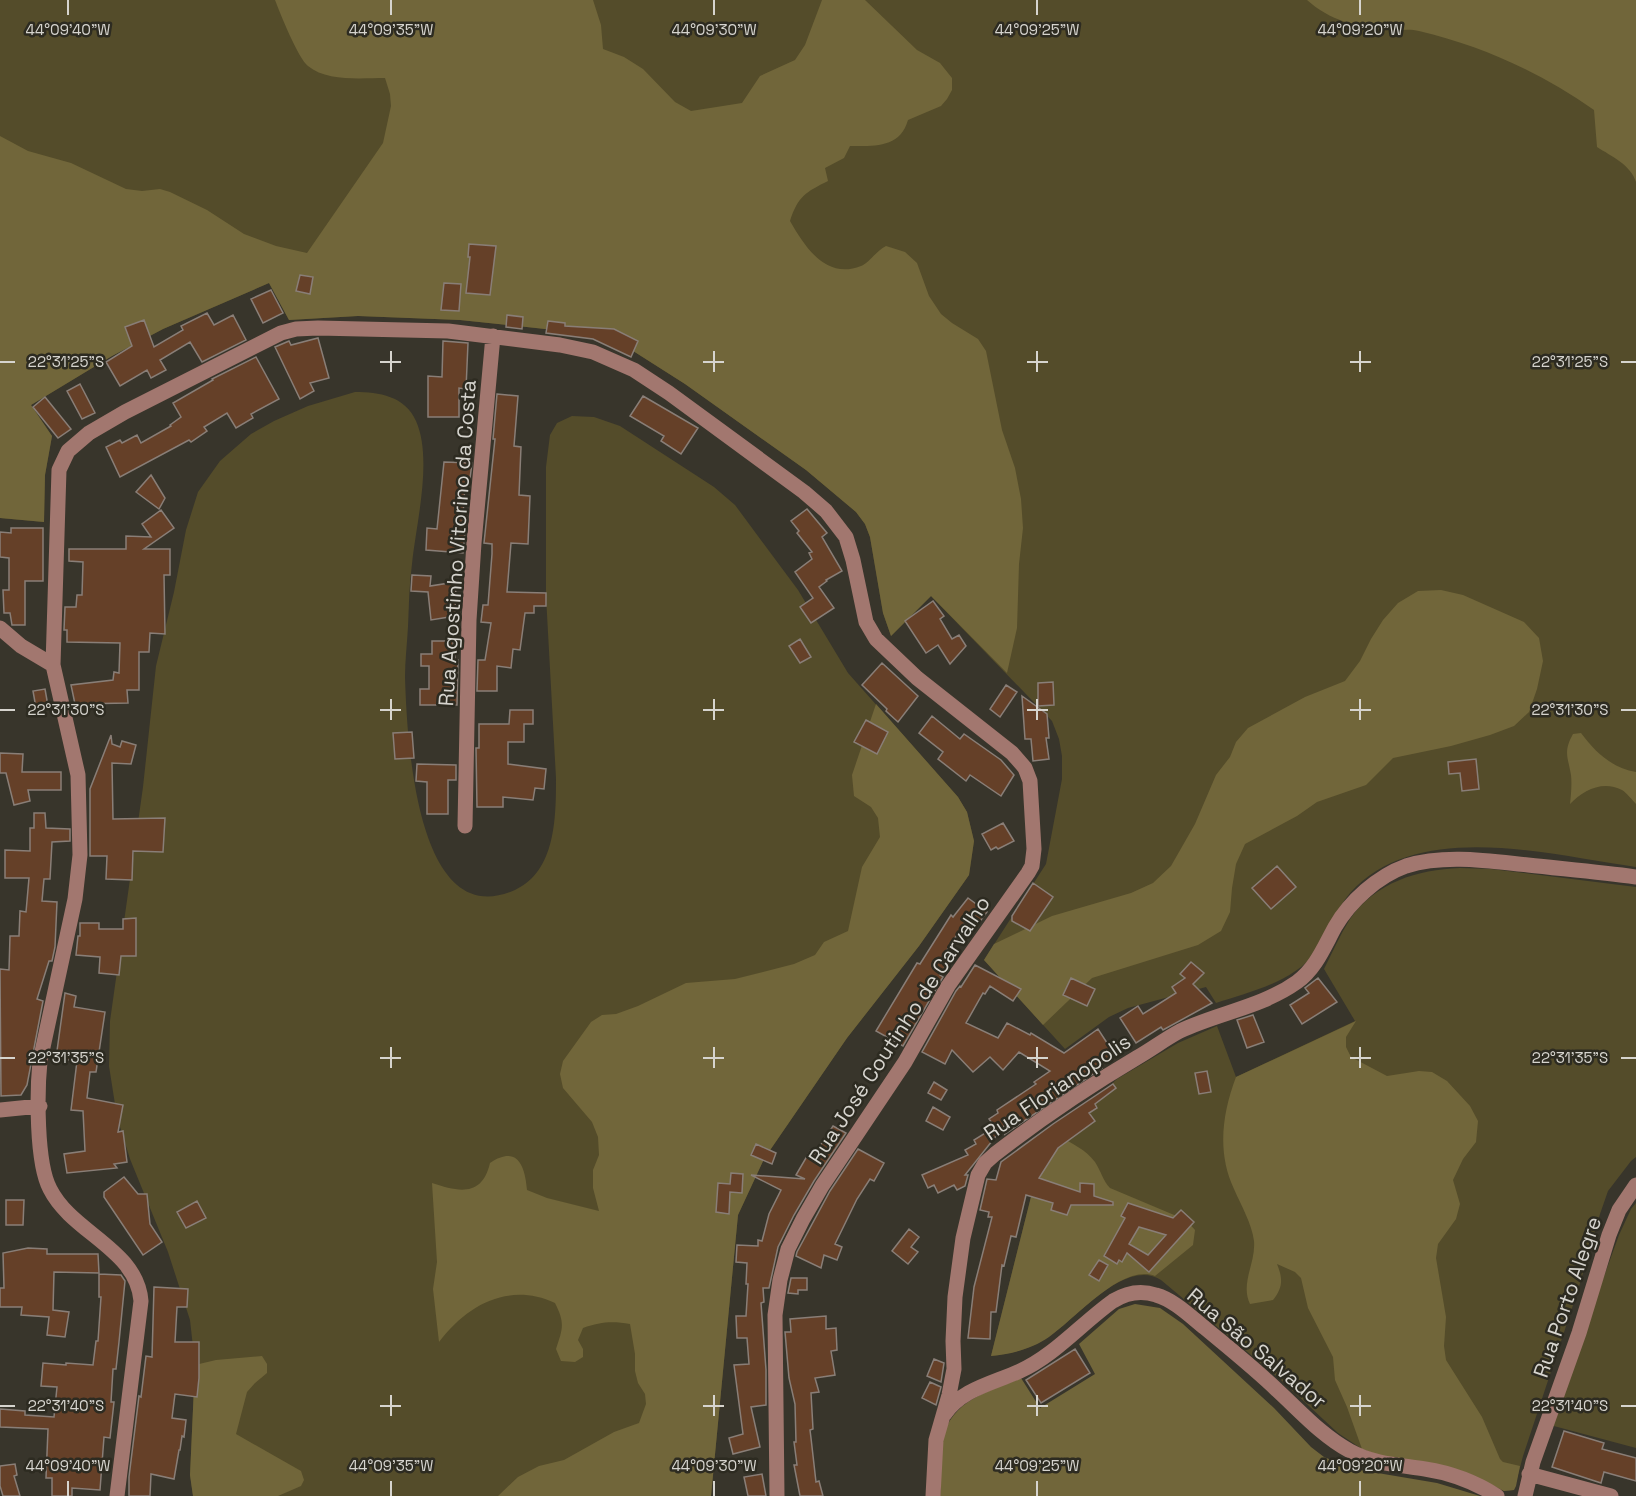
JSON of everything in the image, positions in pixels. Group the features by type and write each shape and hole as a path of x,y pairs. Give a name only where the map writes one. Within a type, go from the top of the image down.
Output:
{"street":[{"name":"Rua José Coutinho de Carvalho","path":"117,1496 141,1301 139,1284 129,1269 106,1246 69,1215 51,1191 45,1175 40,1106 40,1061 75,899 80,855 78,775 53,665 59,470 68,451 83,437 125,412 288,331 306,328 377,328 448,331 579,348 610,358 669,393 817,502 833,519 846,537 866,622 876,639 917,678 1012,753 1025,768 1030,781 1034,838 1032,866 948,986 905,1062 822,1186 802,1219 788,1249 780,1280 775,1315 777,1496"},
{"name":"Rua Agostinho Vitorino da Costa","path":"465,826 469,620 492,336"},
{"path":"0,628 21,646 53,665"},
{"name":"Rua Florianopolis","path":"933,1496 935,1453 954,1369 955,1297 963,1238 975,1187 985,1163 1004,1147 1118,1069 1179,1032 1285,990 1306,974 1318,960 1335,927 1347,910 1384,877 1408,866 1440,861 1479,860 1636,877"},
{"path":"0,1110 40,1106"},
{"name":"Rua Porto Alegre","path":"1524,1495 1529,1474 1579,1334 1614,1221 1636,1185"},
{"name":"Rua São Salvador","path":"943,1417 950,1407 966,1394 1021,1371 1038,1361 1113,1301 1125,1295 1148,1293 1172,1302 1194,1319 1253,1368 1317,1427 1351,1452 1371,1460 1448,1473 1497,1496"},
{"path":"1529,1474 1611,1496"}],"shaded area":[{"path":"0,0 1636,0 1636,867 1564,855 1486,847 1447,849 1411,856 1378,870 1350,893 1316,952 1295,971 1283,978 1257,990 1216,1003 1206,987 1128,1008 1109,1017 1065,1049 984,960 1046,864 1062,779 1062,756 1052,721 931,596 891,636 883,613 870,537 865,524 856,512 806,470 685,384 630,349 573,332 460,320 358,316 289,320 269,283 163,329 112,356 31,405 52,436 45,475 44,522 0,518"},
{"path":"275,0 593,0 601,25 603,49 624,57 643,69 675,102 691,111 742,103 760,76 795,60 805,45 822,0 865,0 917,50 940,63 952,78 952,90 941,106 908,120 899,136 893,141 877,145 850,146 844,158 825,168 828,181 814,188 800,200 790,221 810,250 827,265 837,269 861,266 886,246 905,252 917,263 929,296 941,314 978,339 986,351 1002,430 1015,468 1021,499 1023,528 1019,564 1017,628 1007,673 931,596 891,636 883,613 870,537 865,524 856,512 806,470 685,384 630,349 573,332 460,320 358,316 289,320 269,283 163,329 112,356 31,405 52,436 45,475 44,522 0,518 0,136 28,151 71,163 126,189 142,191 160,189 170,192 207,210 244,234 276,246 307,253 383,143 391,106 390,94 385,78 335,77 325,75 308,66 294,45"},
{"path":"1307,0 1636,0 1636,182 1625,166 1597,147 1594,110 1553,84 1511,62 1466,44 1415,30 1387,30 1344,22 1325,13"},
{"path":"355,392 373,393 398,401 411,413 421,436 422,492 410,580 405,671 406,705 414,782 423,822 437,858 456,884 482,896 515,890 529,881 539,870 551,842 556,778 546,596 546,467 550,435 557,423 572,416 594,417 620,426 714,487 735,505 798,590 848,673 958,797 967,812 974,841 969,875 919,946 847,1038 764,1159 738,1215 711,1496 193,1496 190,1475 195,1365 190,1320 168,1252 130,1159 117,1117 109,1066 110,1021 143,787 156,666 186,530 198,492 220,461 251,434 274,421 308,406"},
{"path":"1441,590 1463,595 1524,622 1539,638 1543,661 1529,712 1514,726 1490,735 1393,758 1366,785 1317,802 1297,816 1245,844 1236,864 1230,912 1221,931 1198,945 1092,978 1043,1025 984,960 994,944 1052,916 1131,893 1153,883 1171,866 1195,824 1216,775 1230,757 1236,742 1248,728 1305,697 1345,681 1360,661 1383,620 1398,603 1418,591"},
{"path":"876,704 958,797 967,812 974,841 969,875 919,946 847,1038 764,1159 738,1215 711,1496 498,1496 518,1477 539,1466 564,1460 614,1432 639,1423 646,1404 645,1394 638,1383 635,1371 630,1324 606,1323 583,1328 578,1340 583,1349 583,1357 575,1362 561,1361 556,1349 562,1321 555,1303 538,1297 506,1296 491,1300 476,1307 463,1317 439,1342 433,1289 437,1262 432,1183 460,1190 475,1187 486,1174 490,1163 499,1158 513,1157 522,1166 527,1190 547,1198 599,1211 593,1188 593,1170 599,1155 598,1137 592,1122 563,1088 560,1074 563,1061 591,1022 602,1015 616,1014 638,1006 686,983 735,979 794,964 815,955 824,942 848,931 862,867 880,837 878,818 871,807 854,796 852,775"},
{"path":"1581,733 1592,747 1612,763 1636,772 1636,804 1622,790 1601,786 1581,794 1570,804 1571,778 1567,750 1573,734"},
{"path":"1460,868 1491,869 1636,887 1636,1157 1608,1191 1514,1490 1504,1491 1480,1479 1362,1449 1338,1433 1281,1380 1161,1280 1147,1275 1132,1277 1117,1283 1035,1345 991,1356 1039,1165 1051,1142 1117,1079 1178,1043 1217,1026 1236,1077 1355,1021 1324,969 1350,919 1372,896 1399,880 1428,872"},
{"path":"1356,1021 1346,1037 1346,1047 1351,1057 1387,1076 1419,1071 1432,1072 1447,1081 1470,1106 1478,1121 1476,1142 1463,1159 1453,1180 1460,1204 1456,1219 1438,1244 1436,1258 1446,1317 1444,1346 1446,1360 1482,1417 1500,1459 1503,1462 1520,1466 1514,1490 1504,1491 1480,1479 1381,1456 1362,1449 1335,1380 1333,1357 1308,1308 1301,1278 1295,1272 1277,1264 1281,1283 1273,1300 1250,1304 1247,1296 1247,1281 1254,1241 1249,1221 1229,1175 1223,1147 1227,1105 1236,1077"},
{"path":"1058,1136 1078,1147 1095,1162 1110,1188 1186,1220 1195,1230 1193,1245 1155,1276 1142,1274 1114,1285 1060,1329 1036,1345 991,1356 1039,1165"},
{"path":"1636,1203 1636,1448 1550,1425 1619,1235"},
{"path":"1135,1304 1160,1308 1183,1324 1324,1457 1354,1469 1437,1483 1480,1496 940,1496 940,1454 944,1432 950,1420 959,1410 969,1401 1021,1378 1040,1408 1095,1374 1079,1344 1119,1309"},
{"path":"262,1356 267,1364 267,1373 247,1392 236,1434 301,1471 304,1480 301,1486 278,1496 193,1496 190,1475 195,1365 216,1360"}],"building":[{"path":"469,244 496,246 490,295 466,293"},
{"path":"300,275 313,277 310,294 296,291"},
{"path":"444,283 461,284 459,311 441,310"},
{"path":"271,290 283,313 263,323 251,299"},
{"path":"207,313 214,325 233,315 246,340 202,362 190,342 160,360 166,370 151,378 147,370 120,386 106,362 132,346 125,327 144,320 154,347 183,330 181,326"},
{"path":"507,315 523,317 522,329 506,327"},
{"path":"548,321 565,323 565,326 614,329 638,341 631,357 593,339 546,333"},
{"path":"318,338 329,378 310,383 314,391 300,399 275,347 289,341 291,345"},
{"path":"443,341 468,343 466,389 459,388 459,417 428,417 428,376 442,377"},
{"path":"256,357 279,399 251,414 253,418 236,428 227,413 204,427 207,431 191,442 189,440 120,477 106,447 120,440 122,443 137,435 141,443 171,426 181,417 173,403 212,379"},
{"path":"80,384 95,413 82,419 67,391"},
{"path":"497,394 518,396 514,446 521,447 519,495 530,496 528,544 511,543 507,592 546,593 546,606 534,606 534,613 525,613 520,650 513,649 511,668 497,666 497,691 477,691 478,660 485,660 491,623 481,622 483,605 488,605 492,554 492,544 484,543 495,439 493,439"},
{"path":"643,396 698,428 681,454 661,441 664,436 630,416"},
{"path":"45,397 71,429 58,438 33,407"},
{"path":"444,462 472,463 469,486 465,485 463,553 426,550 427,528 437,529"},
{"path":"151,475 165,498 159,509 136,492"},
{"path":"807,509 827,533 822,537 842,571 819,587 834,608 811,623 800,607 813,598 795,572 812,559 809,553 812,552 791,521"},
{"path":"161,510 174,528 144,549 170,549 170,575 164,575 165,634 150,633 149,652 139,652 139,690 127,690 128,703 75,704 71,685 113,680 114,672 119,673 120,643 67,642 67,630 64,630 65,607 76,607 77,595 82,595 83,562 69,561 69,549 126,549 126,536 151,537 142,524"},
{"path":"11,528 43,528 43,581 25,581 25,625 12,625 10,613 4,613 3,590 9,590 9,558 0,557 0,532 11,533"},
{"path":"412,575 431,576 430,586 456,582 455,616 431,620 428,592 411,591"},
{"path":"933,601 944,616 940,619 952,639 959,635 966,646 950,664 938,645 926,653 905,621"},
{"path":"800,639 811,657 800,663 789,646"},
{"path":"432,641 453,641 453,654 455,654 455,660 458,660 457,705 420,705 420,689 429,689 429,666 421,666 421,654 432,654"},
{"path":"882,663 918,696 898,722 862,685"},
{"path":"1053,682 1054,705 1038,706 1038,683"},
{"path":"1006,685 1017,692 1000,717 990,709"},
{"path":"45,689 48,706 36,708 33,691"},
{"path":"1022,696 1047,714 1049,738 1046,738 1049,759 1033,761 1031,739 1025,739"},
{"path":"510,710 533,710 533,724 524,724 524,742 508,742 508,764 546,769 544,789 535,788 533,800 503,797 503,807 477,807 476,748 479,748 479,724 509,724"},
{"path":"932,716 960,739 964,734 1001,760 1014,775 1001,796 970,775 966,781 938,759 943,752 919,733"},
{"path":"866,720 888,732 877,754 854,742"},
{"path":"412,732 414,758 395,759 393,733"},
{"path":"111,735 112,744 120,747 122,741 136,745 131,764 112,763 113,819 165,818 163,852 133,851 132,880 106,879 107,856 90,856 90,789"},
{"path":"0,753 23,754 22,772 61,772 61,790 28,790 30,801 14,805 6,773 0,773"},
{"path":"1476,759 1479,789 1462,791 1460,773 1449,774 1448,762"},
{"path":"417,764 456,765 456,780 448,780 448,814 427,814 427,782 416,781"},
{"path":"34,813 45,813 46,828 70,829 70,841 52,842 50,879 44,879 42,901 57,902 55,947 37,999 43,1001 27,1085 21,1095 1,1096 0,969 9,970 10,936 19,936 20,911 26,912 29,878 5,878 5,850 30,851 30,828 34,828"},
{"path":"1003,823 1014,841 991,850 982,834"},
{"path":"1277,866 1296,887 1271,909 1252,888"},
{"path":"1033,883 1053,897 1030,931 1012,921 1012,916"},
{"path":"968,898 987,912 975,928 966,921 947,950 953,954 940,975 943,977 903,1046 876,1031 917,963 920,964 951,915 953,917"},
{"path":"136,918 136,956 121,956 119,975 99,973 100,957 76,955 80,923 99,923 99,929 123,929 123,919"},
{"path":"1191,962 1204,973 1193,984 1212,1003 1163,1030 1161,1027 1136,1043 1120,1018 1138,1006 1143,1014 1176,993 1172,987 1185,978 1180,974"},
{"path":"975,965 1021,989 1013,1001 990,986 985,994 983,993 966,1023 998,1038 1007,1023 1030,1035 1031,1033 1064,1053 1098,1029 1115,1055 1100,1065 1102,1068 1005,1134 1008,1121 965,1175 968,1175 965,1186 957,1190 954,1185 938,1193 934,1185 928,1188 922,1175 968,1155 965,1150 976,1144 974,1140 995,1127 989,1119 998,1113 997,1110 1036,1084 1034,1082 1050,1071 1019,1052 1003,1070 990,1057 973,1072 952,1050 945,1064 922,1052 956,991"},
{"path":"1071,978 1095,989 1087,1006 1063,995"},
{"path":"1318,978 1337,1002 1302,1024 1290,1005 1309,993 1305,988"},
{"path":"65,993 76,996 74,1007 105,1012 96,1072 90,1072 87,1098 123,1105 118,1132 123,1131 127,1162 114,1164 117,1168 67,1173 64,1154 85,1151 83,1111 71,1110 77,1061 56,1058"},
{"path":"1253,1015 1264,1042 1247,1048 1237,1020"},
{"path":"1207,1071 1211,1092 1199,1094 1195,1073"},
{"path":"934,1082 947,1090 941,1100 928,1093"},
{"path":"1113,1084 1116,1088 1095,1104 1097,1108 1089,1113 1095,1121 1058,1148 1039,1178 1080,1192 1080,1183 1094,1184 1094,1196 1113,1202 1113,1205 1071,1205 1067,1215 1051,1210 1053,1203 1026,1195 1016,1237 1011,1236 1004,1266 1002,1265 996,1312 991,1312 990,1339 968,1338 974,1287 992,1217 988,1217 989,1212 980,1210 987,1179 996,1180 1001,1162"},
{"path":"933,1107 950,1117 943,1130 926,1121"},
{"path":"833,1126 846,1133 794,1215 778,1247 769,1288 763,1288 764,1302 761,1303 766,1405 751,1407 760,1447 733,1454 729,1438 743,1434 734,1365 749,1364 747,1338 737,1338 736,1316 746,1316 748,1284 746,1284 747,1263 736,1262 737,1245 758,1246 758,1240 762,1241 769,1214 781,1190 751,1175 805,1179 796,1175 810,1151 815,1154"},
{"path":"756,1144 776,1153 772,1164 751,1155"},
{"path":"858,1149 884,1163 874,1181 870,1179 857,1199 835,1244 842,1247 837,1260 824,1255 821,1268 796,1256 797,1252 830,1191"},
{"path":"731,1173 743,1174 742,1193 730,1192 729,1214 716,1212 718,1183 730,1184"},
{"path":"124,1177 138,1194 147,1194 150,1224 162,1242 143,1255 104,1197 104,1192"},
{"path":"6,1200 24,1200 23,1225 6,1225"},
{"path":"197,1201 206,1218 186,1228 177,1212"},
{"path":"1128,1203 1173,1218 1181,1210 1194,1222 1149,1272 1127,1253 1122,1262 1119,1260 1117,1264 1104,1256 1125,1218 1121,1216","holes":["1139,1227 1166,1235 1148,1255 1129,1244"]},
{"path":"909,1229 919,1237 911,1247 918,1252 908,1264 892,1251"},
{"path":"28,1248 47,1249 47,1254 98,1254 99,1273 54,1272 53,1310 69,1312 65,1337 47,1335 49,1317 21,1315 22,1307 0,1307 0,1288 4,1288 3,1253"},
{"path":"1099,1260 1108,1265 1099,1281 1089,1275"},
{"path":"99,1274 121,1275 125,1281 116,1369 113,1369 111,1402 114,1402 110,1438 104,1437 100,1490 72,1488 72,1496 52,1496 52,1478 46,1478 48,1429 0,1427 0,1409 25,1411 25,1415 54,1417 57,1387 41,1386 43,1363 93,1365 96,1341 98,1341 101,1297 99,1297"},
{"path":"791,1278 807,1278 807,1290 798,1290 798,1294 788,1293"},
{"path":"154,1287 188,1289 187,1307 177,1307 175,1342 199,1342 197,1397 175,1394 172,1418 186,1420 174,1479 151,1474 150,1496 129,1496 129,1477 139,1396 141,1397 146,1356 152,1357"},
{"path":"826,1316 826,1329 836,1328 837,1350 831,1351 835,1375 815,1378 819,1392 811,1393 813,1429 810,1430 816,1482 819,1481 823,1496 800,1496 794,1465 797,1465 794,1442 796,1442 795,1404 789,1378 785,1332 791,1332 790,1319"},
{"path":"1075,1349 1090,1373 1041,1403 1026,1380"},
{"path":"934,1359 944,1363 941,1382 927,1376"},
{"path":"930,1382 941,1387 936,1405 922,1398"},
{"path":"1564,1431 1604,1443 1602,1449 1636,1458 1636,1481 1604,1472 1601,1483 1552,1467"},
{"path":"15,1464 17,1475 14,1476 20,1496 3,1496 0,1486 0,1466"},
{"path":"762,1474 766,1496 748,1496 744,1477"}]}
